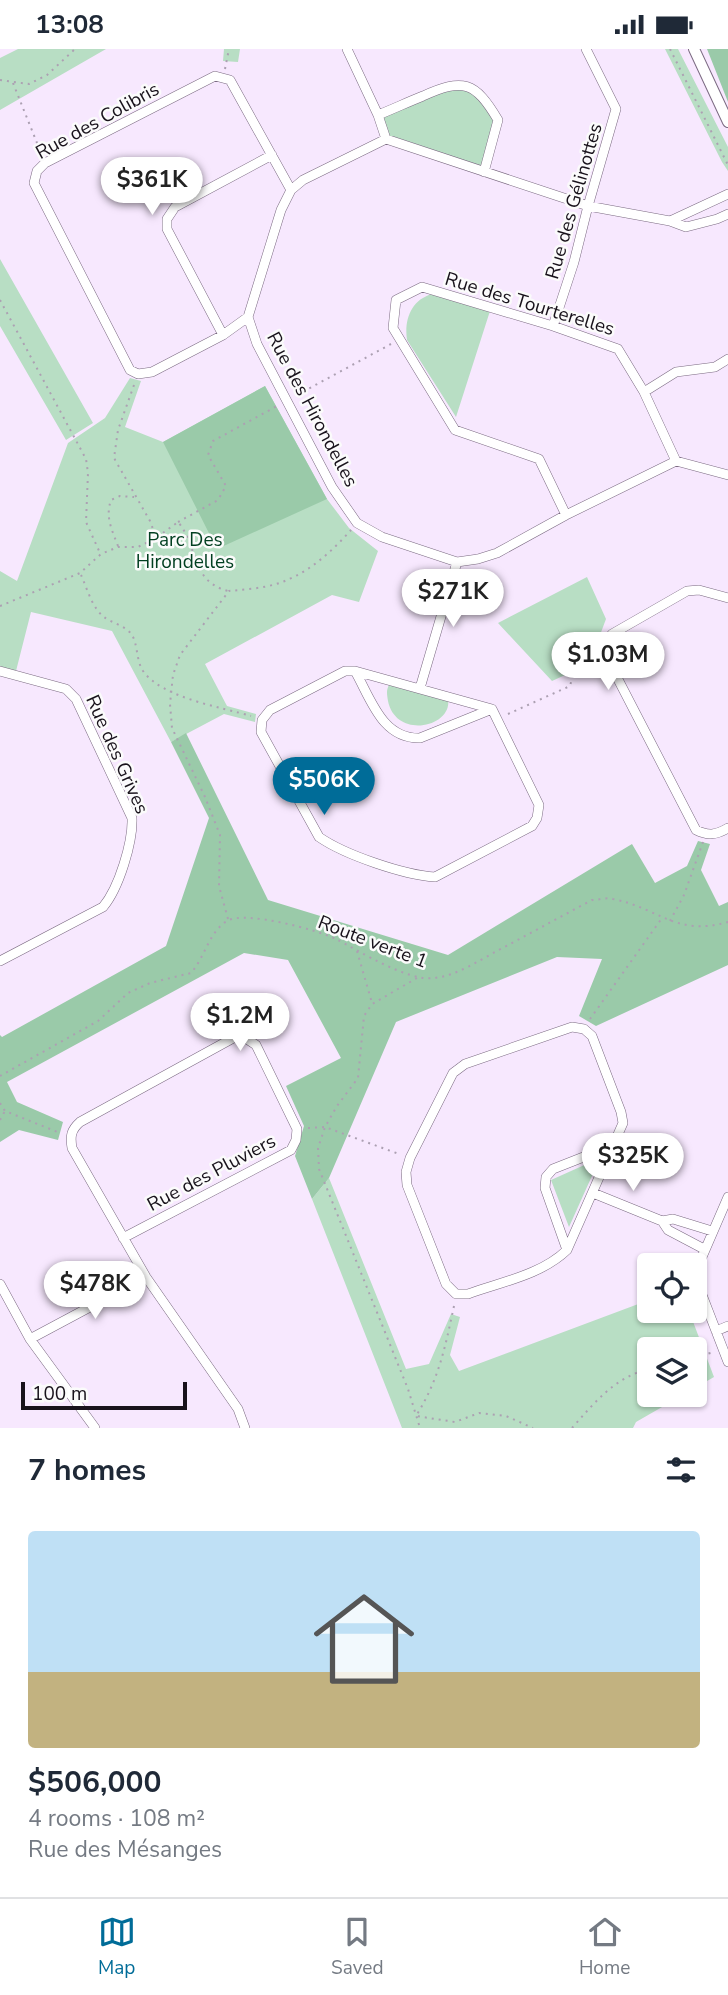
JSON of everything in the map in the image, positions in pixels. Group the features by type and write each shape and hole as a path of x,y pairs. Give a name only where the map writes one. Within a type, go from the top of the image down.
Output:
{"street":[{"path":"346,49 378,115 386,139"},
{"name":"Rue des Gélinottes","path":"553,326 575,262 587,206 616,109 586,49"},
{"path":"694,49 728,122"},
{"name":"Rue des Colibris","path":"138,374 127,367 34,183 37,171 45,163 215,76 223,77"},
{"path":"223,77 230,80 291,190 303,180 386,139 587,206 686,227 728,214"},
{"path":"378,115 447,85 471,87 486,99 498,120 484,172"},
{"path":"223,335 167,229 167,219 175,207 272,155"},
{"name":"Rue des Hirondelles","path":"291,190 281,210 248,317 257,344 332,487 357,523 382,537 457,562"},
{"path":"670,222 728,194"},
{"name":"Rue des Tourterelles","path":"566,515 539,459 455,430 393,328 396,300 422,287 553,326 618,349 644,392 676,461"},
{"path":"138,374 152,372 223,335 248,317"},
{"path":"644,392 676,372 715,367 728,359"},
{"path":"420,688 457,562 497,553 566,515 676,461 728,475"},
{"path":"728,598 699,590 687,591 612,634 605,645 607,658 695,830 706,835 718,834 728,828"},
{"name":"Rue des Grives","path":"0,671 66,689 76,698 132,818 132,831 113,896 103,907 0,961"},
{"path":"345,671 355,671 492,709 539,806 537,818 532,825 435,877 418,876 333,847 319,837 261,732 262,720 270,710 345,671"},
{"path":"355,671 388,728 408,738 420,738 492,709"},
{"path":"572,1027 584,1029 592,1036 621,1112 623,1123 614,1145 567,1250 546,1267 468,1294 456,1294 446,1284 407,1185 406,1172 410,1158 453,1073 459,1068 572,1027"},
{"name":"Rue des Pluviers","path":"70,1137 80,1122 235,1038 247,1039 256,1045 297,1129 296,1140 290,1150 123,1238"},
{"path":"70,1137 72,1148 146,1277 238,1409 245,1428"},
{"path":"567,1250 545,1188 546,1177 553,1170 614,1145"},
{"path":"593,1193 662,1220 673,1219 712,1231"},
{"path":"728,1197 698,1263 699,1287 728,1362"},
{"path":"662,1220 668,1230 704,1249"},
{"path":"30,1339 146,1277"},
{"path":"0,1284 30,1339 95,1428"},
{"path":"716,1331 728,1326"}],"path":[{"path":"0,81 29,84 47,75 75,49"},
{"path":"223,77 229,49"},
{"path":"670,49 728,165"},
{"path":"13,83 45,163"},
{"path":"0,300 86,459 86,522 101,554"},
{"path":"0,606 80,573 101,554 118,547 138,547 218,500 226,486 208,455 214,441 400,340"},
{"path":"138,374 118,430 114,458 150,521 156,538"},
{"path":"118,547 108,521 108,507 111,500 120,496 135,497"},
{"path":"178,522 186,531 195,561 204,577 214,587 229,591 264,587 289,579 335,548 357,523"},
{"path":"80,573 97,610 132,635 141,668 149,678 172,692 262,720"},
{"path":"0,1076 98,1021 128,993 191,973 214,933 228,920 219,885 220,835 172,728 172,692 173,675 180,656 229,591"},
{"path":"497,719 570,686 577,660 605,645"},
{"path":"669,922 684,895 706,835"},
{"name":"Route verte 1","path":"228,920 242,917 276,922 333,937 357,951 418,978 435,978 462,969 592,900 612,898 669,922 693,927 713,927 728,922"},
{"path":"584,1029 663,918"},
{"path":"357,951 372,1004"},
{"path":"418,978 372,1004 364,1016 358,1077 325,1127 318,1148 319,1169 408,1389 420,1428"},
{"path":"0,1103 5,1111 70,1137"},
{"path":"0,1119 5,1111"},
{"path":"297,1129 325,1127 410,1158"},
{"path":"416,1416 431,1392 443,1359 456,1294"},
{"path":"707,1354 723,1349"},
{"path":"572,1428 610,1387 637,1372"},
{"path":"416,1416 455,1422 479,1413 506,1416 533,1428"}],"green space":[{"path":"18,49 106,49 0,110 0,58"},
{"path":"224,49 240,49 238,62 223,61"},
{"path":"665,49 678,49 728,147 728,171 722,162"},
{"path":"707,49 728,49 728,102"},
{"path":"447,85 471,87 498,120 484,172 386,139 378,115"},
{"path":"0,259 93,423 66,440 0,326"},
{"path":"432,294 490,311 456,417 407,340 410,312 419,301"},
{"name":"Parc Des Hirondelles","path":"130,378 141,381 125,427 163,442 265,386 327,499 349,528 378,551 359,602 332,595 205,664 227,706 256,714 255,722 224,714 171,742 112,631 31,612 16,671 0,667 0,571 17,581 68,443 105,418"},
{"path":"265,386 327,499 217,549 163,442"},
{"path":"587,577 606,619 600,635 600,659 552,681 498,623"},
{"path":"389,685 448,699 447,709 442,717 423,725 401,721 393,713 388,701"},
{"path":"186,733 268,900 448,955 632,844 655,883 687,866 698,841 710,844 701,870 719,906 728,902 728,965 596,1026 579,1016 602,959 557,957 396,1022 329,1178 312,1199 295,1156 304,1126 286,1086 341,1058 288,960 244,953 7,1082 17,1102 63,1122 58,1140 19,1130 0,1142 0,1035 2,1037 166,946 209,818 171,742"},
{"path":"600,1158 569,1227 551,1180"},
{"path":"329,1178 406,1369 429,1364 451,1314 460,1317 450,1355 459,1371 637,1304 637,1323 694,1323 699,1337 637,1337 637,1407 662,1407 636,1422 633,1428 402,1428 312,1199"},
{"path":"707,1359 714,1377 707,1381"}]}
